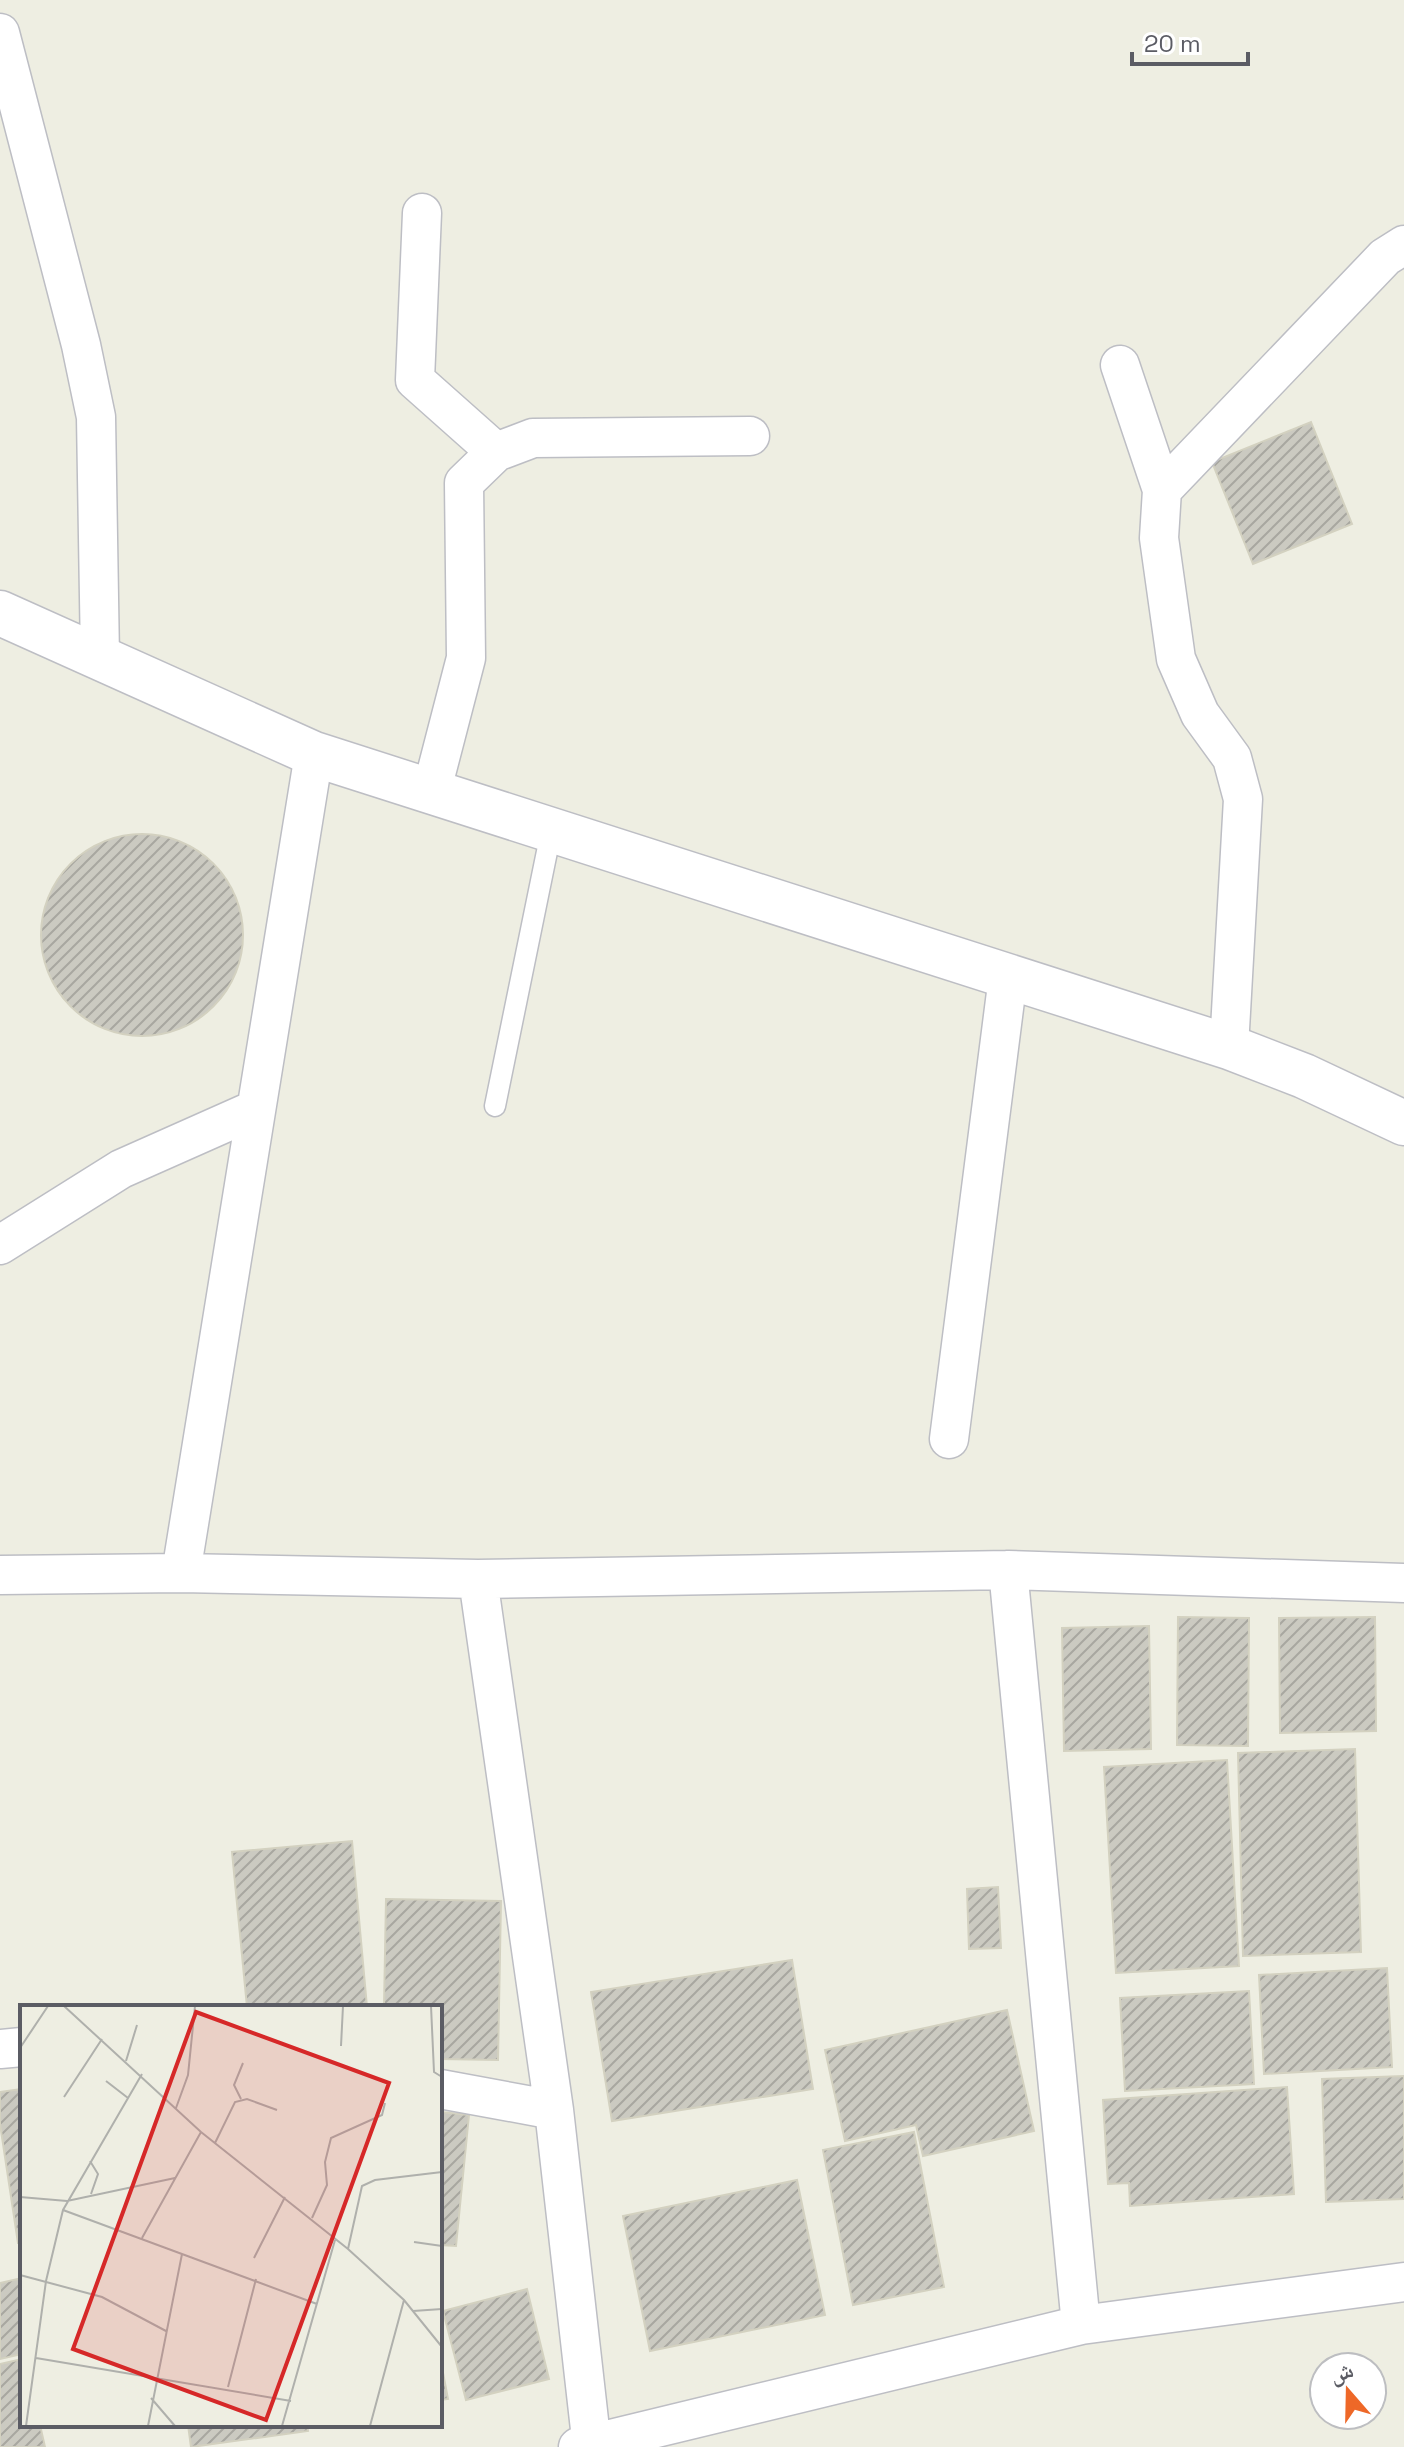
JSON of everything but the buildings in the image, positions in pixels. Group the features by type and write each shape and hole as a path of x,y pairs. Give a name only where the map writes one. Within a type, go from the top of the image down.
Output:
{"street":[{"path":"0,33 81,345 96,417 100,657"},
{"path":"422,213 415,380 496,452"},
{"path":"1162,490 1385,257 1404,245"},
{"path":"1120,365 1162,490 1159,538 1176,659 1200,714 1232,758 1243,799 1229,1047"},
{"path":"431,793 466,658 464,483 496,452 533,438 750,436"},
{"path":"0,613 314,754 1229,1047 1304,1076 1404,1123"},
{"path":"181,1573 314,754"},
{"path":"949,1439 1008,977"},
{"path":"0,1245 121,1169 256,1109"},
{"path":"0,1575 181,1573 478,1579 1008,1570 1404,1583"},
{"path":"1008,1570 1081,2325"},
{"path":"478,1579 554,2110 587,2446 1081,2325 1404,2282"},
{"path":"0,2049 20,2047"},
{"path":"442,2089 554,2110"}],"lane":[{"path":"495,1106 551,832"}]}
